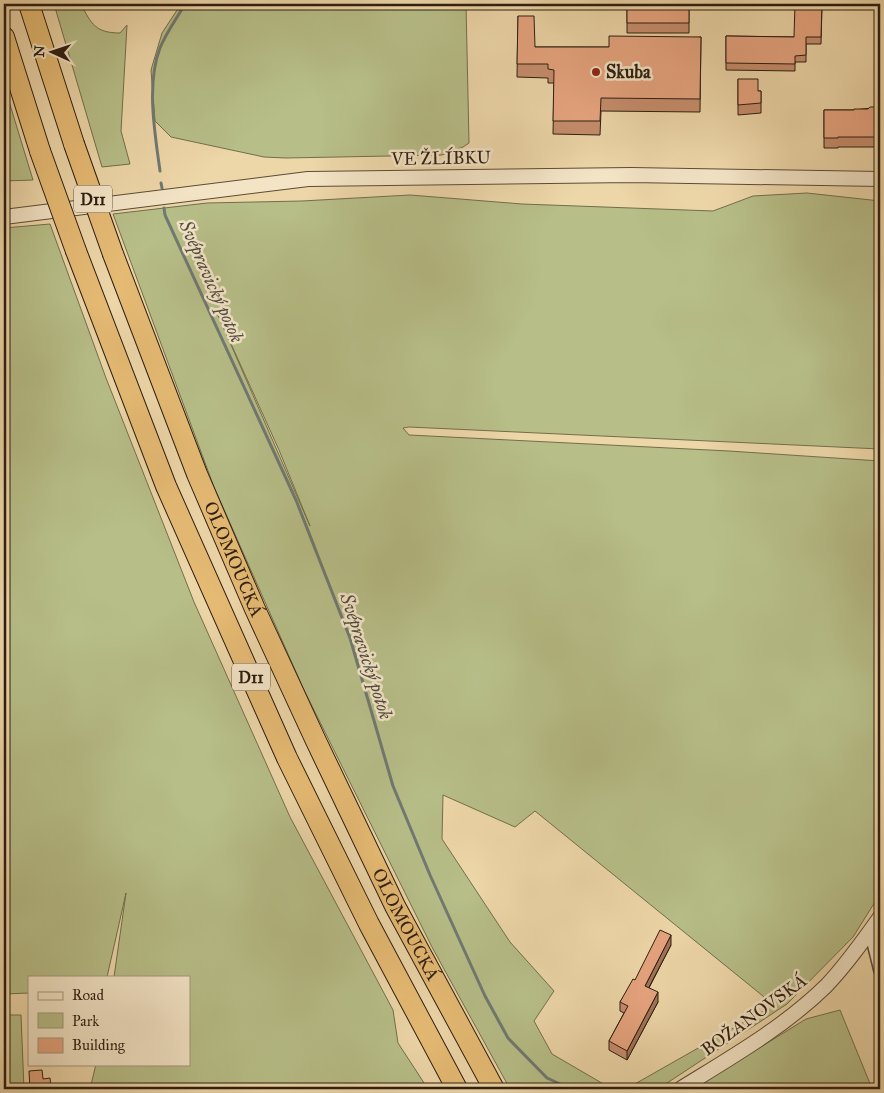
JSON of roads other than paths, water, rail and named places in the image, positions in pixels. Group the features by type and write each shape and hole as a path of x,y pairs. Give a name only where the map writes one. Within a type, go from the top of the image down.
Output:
{"highway":[{"name":"OLOMOUCKÁ","path":"29,4 74,144 113,254 198,474 256,609 312,732 395,906 494,1089"},
{"name":"OLOMOUCKÁ","path":"4,37 40,151 76,251 166,486 283,749 369,924 457,1089"}],"street":[{"name":"VE ŽLÍBKU","path":"4,217 308,179 631,175 880,179"},
{"name":"BOŽANOVSKÁ","path":"680,1089 770,1031 803,1006 846,964 880,917"},
{"path":"870,931 880,971"}],"waterway":[{"name":"Svépravický potok","path":"160,171 153,109 153,77 160,48 185,4"},
{"name":"Svépravický potok","path":"161,183 162,188"},
{"name":"Svépravický potok","path":"164,208 165,215 296,500 350,638 393,786 430,875 485,996 508,1038 547,1078 571,1089"}],"place":[{"name":"Skuba","path":"596,72"}]}
